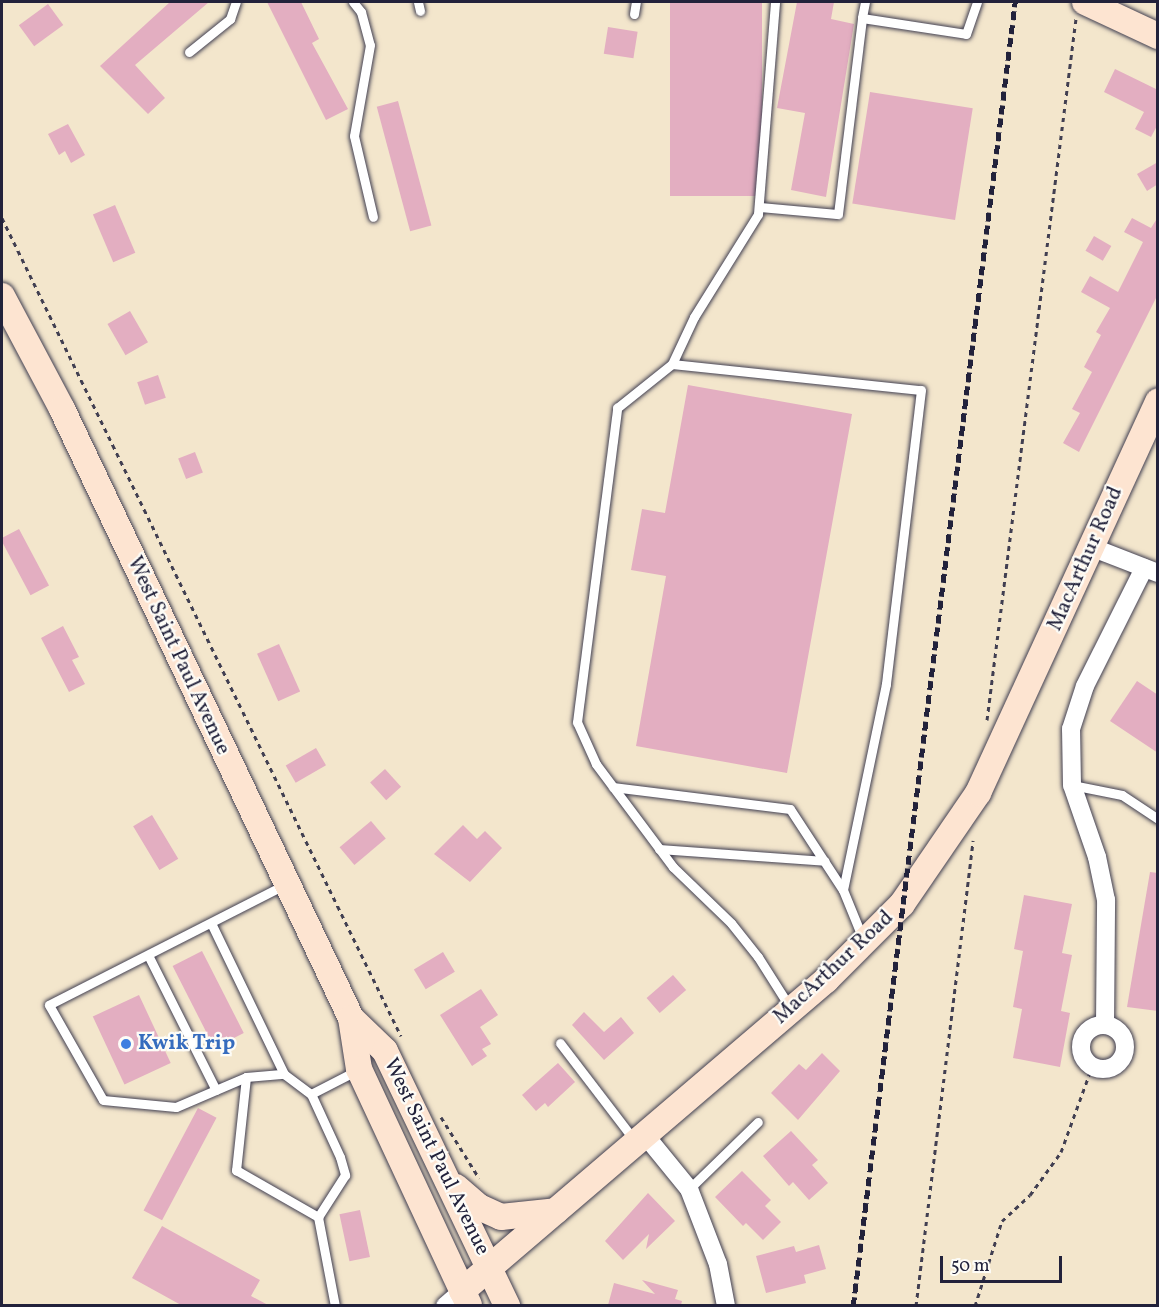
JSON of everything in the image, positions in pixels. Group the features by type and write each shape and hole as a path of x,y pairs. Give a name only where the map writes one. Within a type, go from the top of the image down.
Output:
{"main road":[{"path":"1081,6 1158,36"},
{"name":"West Saint Paul Avenue","path":"2,296 62,409 351,1018 359,1069 459,1301"},
{"name":"MacArthur Road","path":"459,1301 489,1268 865,944 924,877 978,793 1158,401"},
{"name":"West Saint Paul Avenue","path":"351,1018 385,1051 507,1305"},
{"path":"447,1179 478,1207 501,1217 556,1211"}],"street":[{"name":"MacArthur Road","path":"1091,547 1151,570"},
{"path":"1105,1025 1106,900 1097,857 1072,785 1071,729 1078,708 1151,570"},
{"path":"1105,1025 1122,1036 1122,1057 1106,1069 1092,1066 1082,1055 1082,1041 1090,1029 1105,1025"},
{"path":"641,1139 689,1189 718,1264 726,1305"}],"lane":[{"path":"189,52 230,19 236,2"},
{"path":"353,2 361,12 370,45 354,136 373,217"},
{"path":"634,14 636,2"},
{"path":"775,2 758,214 694,317 672,364 617,408 577,722 596,764 613,788 659,849 738,931 791,1010"},
{"path":"759,207 838,214 865,2"},
{"path":"862,18 966,34 977,2"},
{"path":"672,364 921,390 886,684 843,890"},
{"path":"1072,785 1122,795 1158,819"},
{"path":"613,788 790,809 843,890 865,944"},
{"path":"659,849 825,861"},
{"path":"284,1074 246,1077 176,1107 104,1100 49,1005 286,884"},
{"path":"211,923 284,1074 311,1094 340,1157 345,1175 318,1217 335,1305"},
{"path":"148,955 216,1090"},
{"path":"560,1043 641,1139"},
{"path":"311,1094 359,1069"},
{"path":"246,1077 236,1170 318,1217"},
{"path":"689,1189 758,1122"}],"path":[{"path":"986,728 1081,6"},
{"path":"2,218 405,1045"},
{"path":"916,1305 972,842"},
{"path":"975,1305 1002,1221 1030,1195 1061,1152 1092,1066"},
{"path":"440,1116 485,1188"}],"building":[{"path":"170,2 209,2 135,65 165,98 148,114 100,66"},
{"path":"267,2 301,2 319,39 312,43 348,109 326,120"},
{"path":"670,2 762,2 762,196 670,196"},
{"path":"797,2 834,2 831,19 854,24 826,197 791,190 805,113 777,108"},
{"path":"48,4 63,25 34,46 19,25"},
{"path":"608,27 638,32 633,58 604,54"},
{"path":"1115,69 1156,89 1158,86 1158,124 1151,137 1135,129 1144,112 1104,92"},
{"path":"870,92 973,108 955,220 852,204"},
{"path":"398,101 431,226 410,231 377,107"},
{"path":"68,124 85,155 71,163 65,151 59,155 48,134"},
{"path":"1158,162 1158,184 1147,191 1137,174"},
{"path":"115,205 135,253 113,262 93,214"},
{"path":"1158,217 1158,294 1079,452 1063,443 1080,413 1072,409 1092,372 1084,367 1101,335 1096,332 1110,308 1081,292 1090,276 1118,292 1143,242 1124,232 1132,218 1151,228"},
{"path":"1094,236 1111,246 1103,261 1086,251"},
{"path":"130,311 148,342 125,355 107,324"},
{"path":"158,375 166,398 145,405 137,382"},
{"path":"688,385 852,414 787,773 636,746 666,576 631,570 642,509 665,513"},
{"path":"195,452 203,473 186,479 178,458"},
{"path":"19,529 49,586 31,595 2,542 2,538"},
{"path":"63,626 79,657 72,660 85,684 69,692 41,638"},
{"path":"279,644 300,692 278,701 257,654"},
{"path":"1137,681 1158,695 1158,753 1110,721"},
{"path":"316,748 326,765 296,783 286,766"},
{"path":"385,769 401,787 386,800 370,782"},
{"path":"152,815 178,859 159,870 133,826"},
{"path":"371,821 386,839 354,865 340,847"},
{"path":"463,825 477,839 485,831 502,848 470,882 434,854"},
{"path":"1150,872 1158,873 1158,1011 1127,1007"},
{"path":"1024,895 1072,904 1062,953 1072,955 1061,1011 1070,1013 1060,1067 1013,1058 1022,1009 1013,1007 1023,951 1014,949"},
{"path":"202,951 244,1033 214,1048 173,966"},
{"path":"443,952 455,972 426,989 414,970"},
{"path":"673,975 686,990 660,1013 647,998"},
{"path":"481,989 498,1015 480,1027 491,1044 482,1049 487,1056 472,1066 440,1015"},
{"path":"139,995 171,1063 124,1085 93,1017"},
{"path":"584,1012 604,1032 621,1017 634,1033 604,1060 572,1025"},
{"path":"822,1053 840,1071 798,1120 771,1093 799,1064 806,1070"},
{"path":"558,1063 575,1082 548,1107 545,1103 536,1111 522,1095"},
{"path":"198,1108 217,1118 162,1220 144,1210"},
{"path":"791,1131 818,1160 812,1165 828,1183 809,1200 793,1182 789,1186 763,1156"},
{"path":"742,1171 771,1200 765,1206 781,1222 763,1240 746,1223 743,1226 715,1197"},
{"path":"648,1193 675,1221 646,1249 649,1234 623,1260 605,1241"},
{"path":"360,1210 370,1257 349,1261 339,1214"},
{"path":"162,1226 260,1280 251,1296 268,1305 181,1305 132,1278"},
{"path":"819,1245 826,1269 804,1275 806,1283 766,1293 756,1256 794,1246 796,1252"},
{"path":"642,1280 678,1290 675,1299 682,1301 681,1305 608,1305 614,1283 655,1294"}],"railway":[{"path":"853,1306 1015,2"}],"place":[{"name":"Kwik Trip","path":"126,1044"}]}
